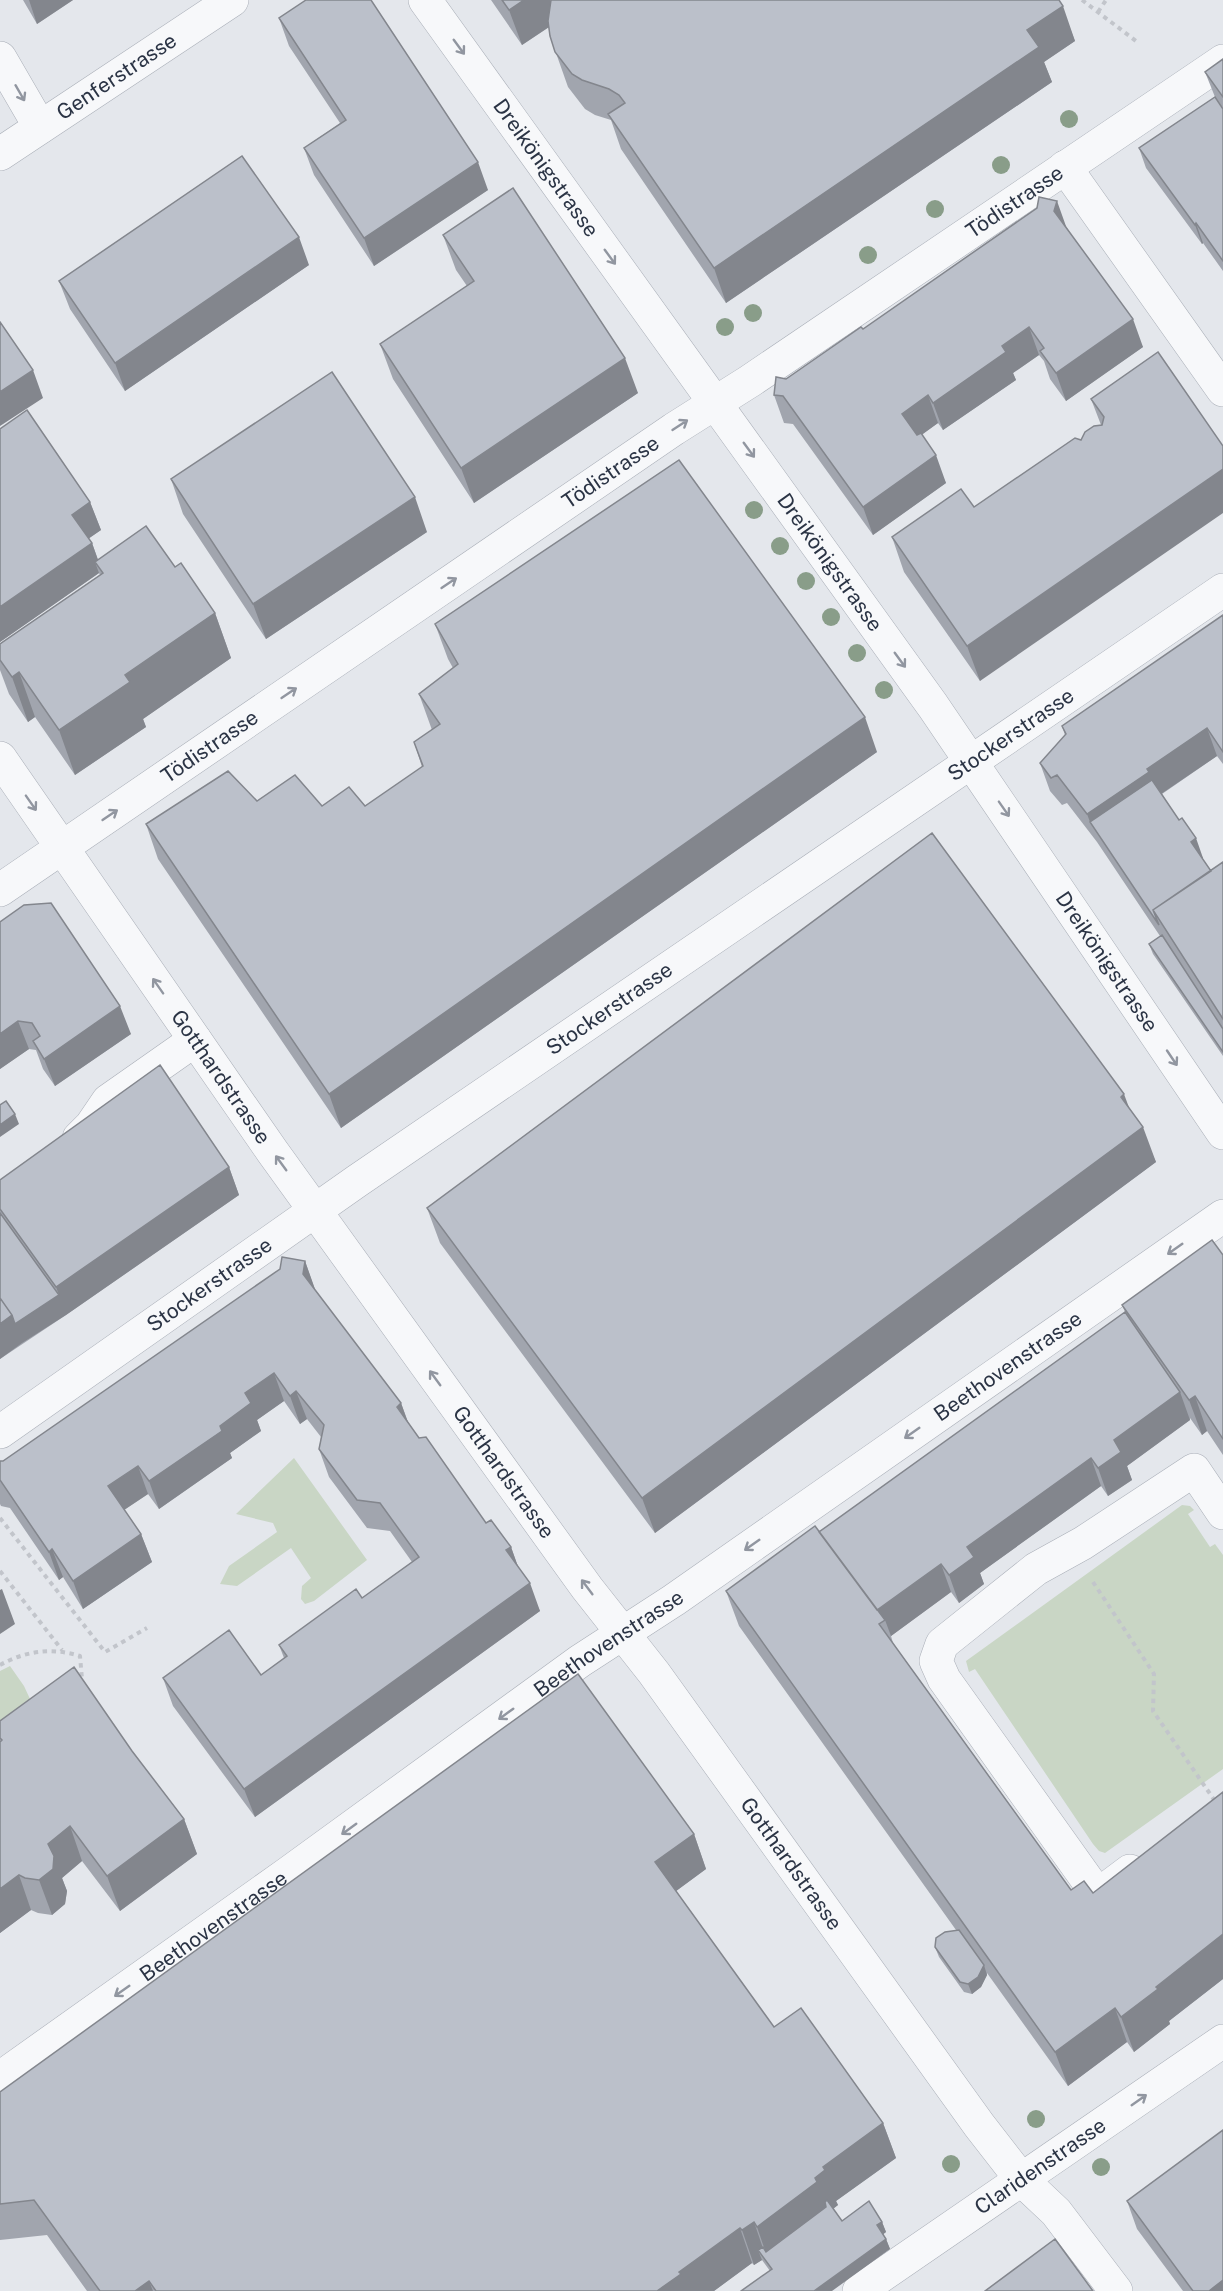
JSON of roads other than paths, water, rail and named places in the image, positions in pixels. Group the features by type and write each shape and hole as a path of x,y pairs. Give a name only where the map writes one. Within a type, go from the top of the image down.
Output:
{"street":[{"name":"Genferstrasse","path":"0,154 232,0"},
{"name":"Dreikönigstrasse","path":"425,0 970,761 1223,1133"},
{"path":"0,58 40,127"},
{"name":"Tödistrasse","path":"0,890 715,403 1223,61"},
{"path":"1065,168 1220,379"},
{"name":"Stockerstrasse","path":"0,1432 316,1210 1223,590"},
{"name":"Gotthardstrasse","path":"0,758 195,1040 587,1588 623,1633 979,2125 1021,2179 1056,2212 1116,2291"},
{"path":"57,1159 91,1126 108,1101 195,1040"},
{"name":"Beethovenstrasse","path":"0,2078 287,1874 580,1661 674,1600 1223,1216"},
{"path":"1154,1854 1098,1894 944,1679 936,1661 942,1644 1036,1569 1194,1470 1223,1513"},
{"name":"Claridenstrasse","path":"859,2291 1223,2041"}]}
